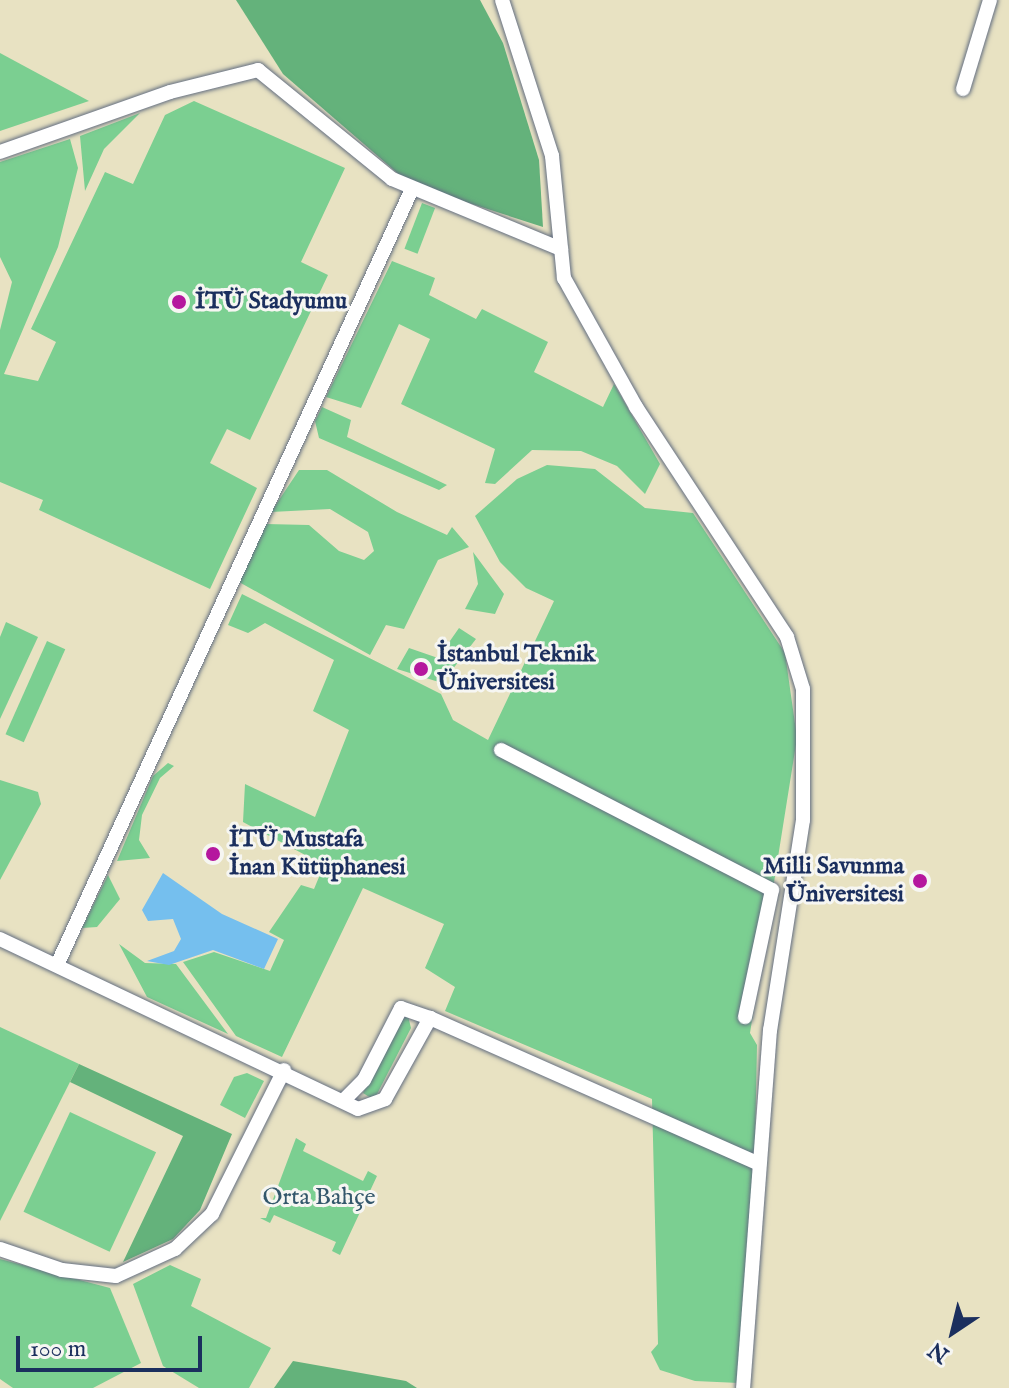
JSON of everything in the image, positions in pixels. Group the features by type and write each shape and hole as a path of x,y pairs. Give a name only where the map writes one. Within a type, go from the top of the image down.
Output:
{"street":[{"path":"502,0 552,156 564,278 608,359 787,637 801,679 807,720 803,820 770,1030 743,1388"},
{"path":"963,89 990,0"},
{"path":"0,152 170,92 258,70 412,189 561,249"},
{"path":"57,965 412,189"},
{"path":"501,750 772,890 745,1017"},
{"path":"0,939 346,1098 358,1109 385,1099 430,1018"},
{"path":"346,1098 364,1080 401,1008 430,1018 759,1164"},
{"path":"0,1249 62,1270 116,1276 175,1249 212,1214 284,1070"}],"green space":[{"path":"236,0 480,0 503,43 539,160 543,227 410,184 283,74"},
{"path":"0,53 89,101 0,131"},
{"name":"İTÜ Stadyumu","path":"194,101 345,168 301,262 328,275 250,440 227,429 210,463 257,488 210,589 39,510 43,500 0,482 0,330 12,282 0,257 0,162 70,139 78,168 58,247 4,374 38,381 56,342 31,329 105,172 133,184 165,115"},
{"path":"140,113 104,149 85,191 80,136"},
{"path":"422,203 435,208 418,254 404,249"},
{"path":"392,261 435,278 429,295 476,319 482,309 548,342 534,372 603,407 614,384 660,464 645,494 617,466 581,451 532,450 495,484 485,483 495,449 401,404 430,339 399,324 361,408 326,397"},
{"path":"322,407 351,420 347,437 447,485 439,490 319,438 315,421"},
{"path":"547,465 595,469 645,508 693,513 785,653 797,738 750,1033 757,1045 755,1145 739,1383 695,1381 660,1370 651,1352 658,1344 652,1099 445,1011 455,987 425,968 444,924 363,888 282,1057 236,1036 183,962 214,952 270,971 284,940 269,932 301,885 314,889 324,865 243,822 245,784 315,817 349,730 313,711 334,660 265,623 248,633 228,625 242,594 441,694 453,720 488,740 554,601 526,588 500,562 475,516 517,479"},
{"path":"299,470 327,470 397,512 447,535 452,527 469,547 438,560 404,629 386,625 370,655 239,582 266,524 309,525 339,551 364,560 374,551 368,532 330,509 271,512"},
{"path":"473,552 504,594 495,614 465,609 478,584"},
{"path":"6,622 38,637 0,719 0,637"},
{"path":"459,628 476,639 442,683 397,669 409,648 438,658"},
{"path":"47,641 65,649 24,742 6,734"},
{"path":"168,763 174,766 160,778 142,815 139,840 150,858 117,861 153,776"},
{"path":"0,780 38,792 41,804 0,880"},
{"path":"108,875 120,899 97,927 82,928"},
{"path":"119,944 145,963 176,964 228,1034 147,997"},
{"path":"408,1016 411,1028 374,1100 363,1093 395,1023"},
{"path":"0,1027 79,1064 0,1221"},
{"path":"79,1064 232,1134 200,1210 173,1239 123,1262 183,1136 70,1082"},
{"path":"247,1073 264,1081 245,1118 220,1105 234,1077"},
{"path":"70,1112 156,1152 110,1252 24,1212"},
{"name":"Orta Bahçe","path":"296,1138 306,1144 303,1151 363,1181 368,1171 377,1176 340,1255 332,1251 336,1242 274,1215 270,1223 260,1218 266,1218"},
{"path":"0,1259 110,1288 141,1363 93,1388 13,1388 0,1379"},
{"path":"170,1265 201,1279 191,1306 271,1348 249,1388 199,1388 163,1366 133,1284"},
{"path":"293,1361 406,1381 417,1388 274,1388"}],"water":[{"path":"163,873 222,914 278,939 264,969 213,950 169,965 147,961 174,951 181,939 173,919 148,921 142,910"}],"place":[{"name":"İTÜ Stadyumu","path":"179,302"},
{"name":"İstanbul Teknik Üniversitesi","path":"421,669"},
{"name":"İTÜ Mustafa İnan Kütüphanesi","path":"213,854"},
{"name":"Milli Savunma Üniversitesi","path":"920,881"}]}
